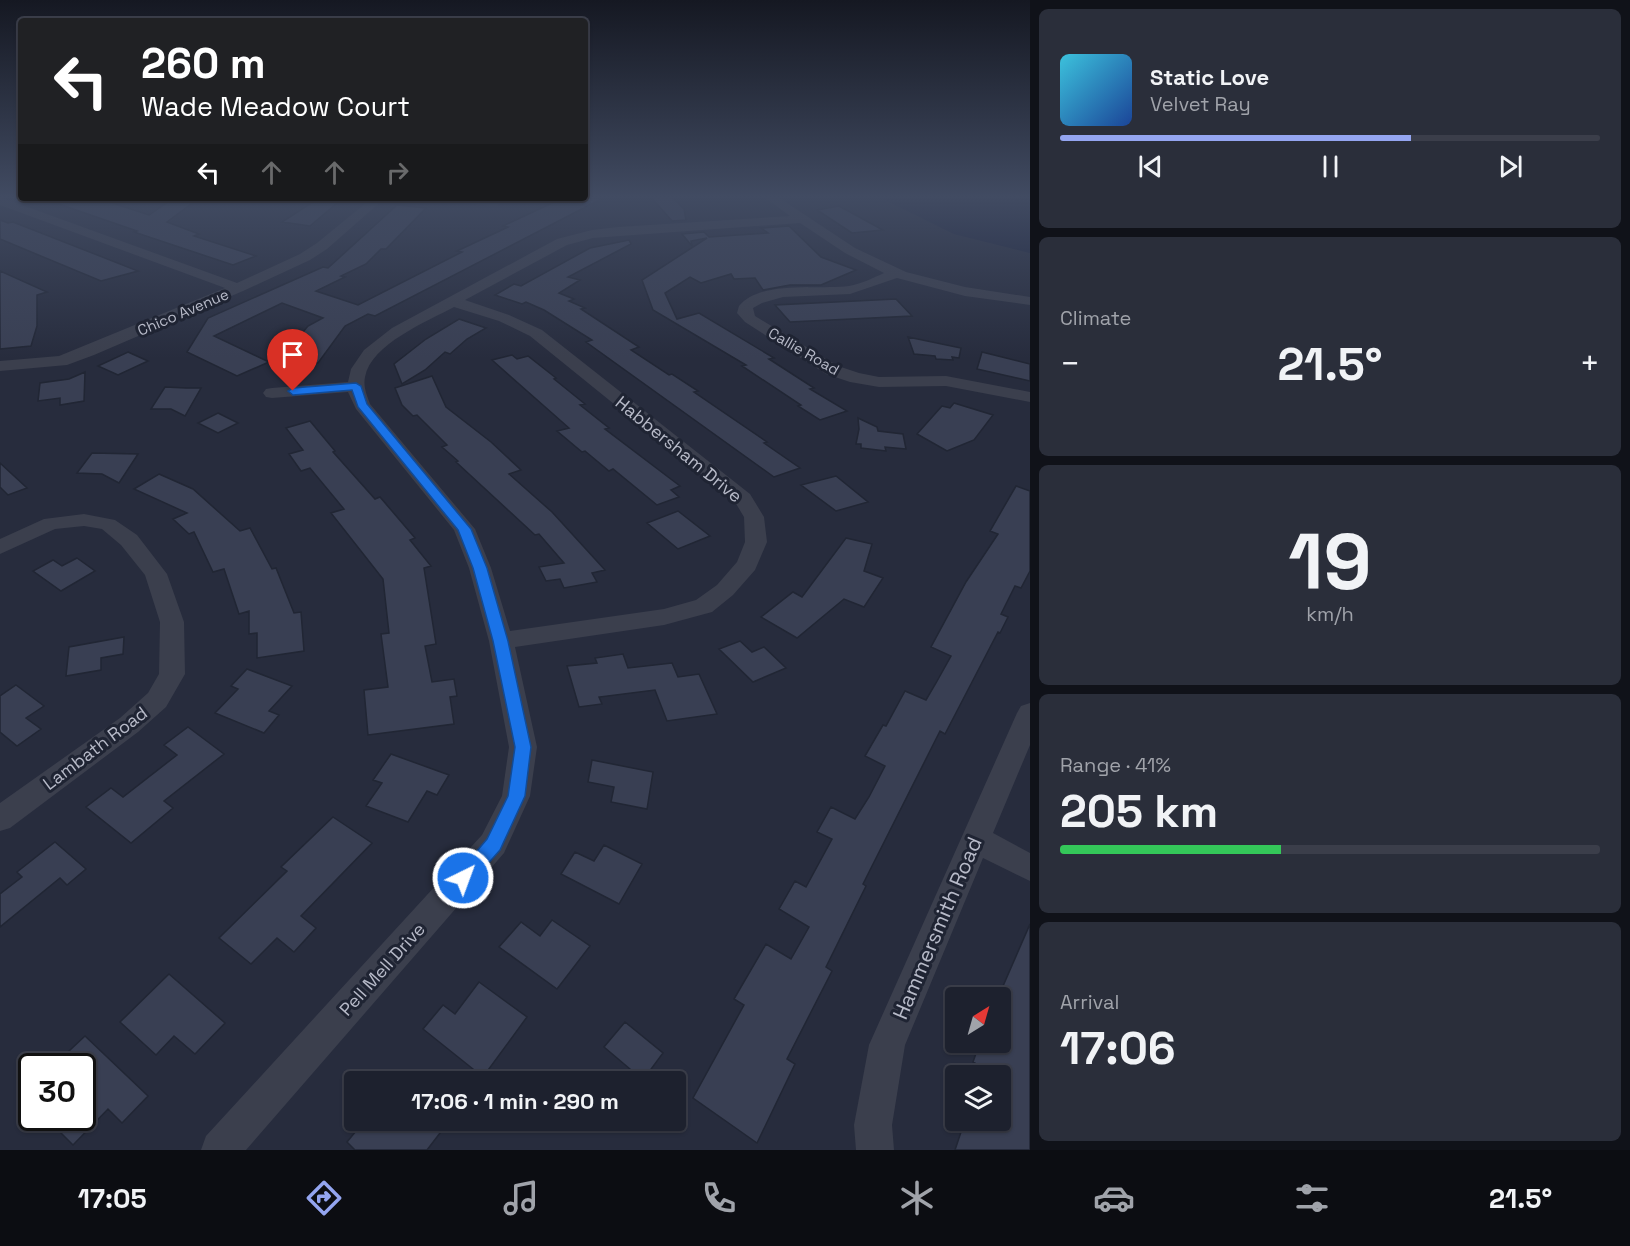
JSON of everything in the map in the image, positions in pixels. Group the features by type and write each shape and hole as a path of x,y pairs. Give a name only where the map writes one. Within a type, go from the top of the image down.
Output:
{"street":[{"path":"136,251 238,288"},
{"name":"Chico Avenue","path":"0,366 61,361 88,352 238,288 315,251"},
{"path":"272,393 356,386 360,365 376,345 546,251"},
{"path":"851,251 862,258 898,272 940,285 1030,301"},
{"name":"Callie Road","path":"898,272 870,285 850,290 772,295 755,299 746,306 746,313 750,319 832,370 881,389 946,381 1030,397"},
{"name":"Habbersham Drive","path":"452,301 504,318 536,333 743,498 754,518 756,542 747,565 725,590 704,606 664,617 501,641"},
{"name":"Pell Mell Drive","path":"220,1150 494,844 516,796 523,747 501,641 480,568 464,529 362,405 356,386"},
{"name":"Lambath Road","path":"0,547 51,523 84,520 108,525 129,540 156,574 172,622 172,674 157,700 129,725 0,819"},
{"name":"Hammersmith Road","path":"875,1150 873,1125 887,1045 1030,713"},
{"path":"976,839 1030,868"}],"building":[{"path":"28,251 86,251 138,271 101,281"},
{"path":"190,251 239,251 256,256 233,265"},
{"path":"347,251 379,251 366,264 316,291 358,305 462,252 457,251 501,251 375,316 368,314 345,326 318,363 278,362 308,326 323,318 282,303 214,336 269,362 237,376 187,352 208,318 323,267 328,268"},
{"path":"585,251 618,251 568,277 580,280 559,293 574,299 569,301 585,308 581,309 639,347 631,350 698,391 694,392 767,442 764,443 800,468 774,477 586,342 592,340 544,310 526,302 522,304 495,295 514,284 521,286"},
{"path":"687,251 814,251 821,257 856,270 821,285 790,285 763,290 755,278 734,279 731,274 701,283 690,277 665,293 677,319 699,313 774,358 769,359 814,388 810,389 847,411 820,420 798,406 801,405 742,366 746,365 653,310 642,280"},
{"path":"0,271 47,292 37,295 37,326 31,346 0,349"},
{"path":"896,299 912,316 790,322 775,305"},
{"path":"459,319 486,328 467,339 450,354 445,352 425,370 402,384 394,364 426,339"},
{"path":"908,337 961,348 959,358 936,359 935,356 914,354"},
{"path":"128,352 148,361 118,375 98,366"},
{"path":"982,352 1030,364 1030,381 977,369"},
{"path":"512,355 517,359 528,356 556,378 554,379 585,404 580,405 609,428 605,429 680,486 671,490 679,497 657,505 613,469 609,471 557,431 569,428 492,360"},
{"path":"85,372 84,401 60,405 60,398 38,401 40,383 69,379"},
{"path":"432,376 446,407 491,442 521,470 509,474 552,512 605,570 592,573 597,582 564,588 560,579 546,581 539,567 564,563 539,534 535,535 456,462 458,461 442,447 447,445 417,415 413,416 402,405 395,388"},
{"path":"165,387 201,388 185,416 171,409 151,409"},
{"path":"954,403 993,415 974,440 947,451 917,434 942,406 950,408"},
{"path":"218,413 238,423 218,433 198,423"},
{"path":"858,418 877,427 878,431 903,434 906,449 885,447 886,451 861,448 861,444 856,444 859,429"},
{"path":"310,421 335,451 333,452 375,499 380,497 415,538 410,540 431,566 424,568 436,644 425,646 432,682 454,679 457,696 450,697 454,724 368,735 364,690 388,687 381,634 389,633 383,579 331,513 344,509 310,468 301,471 289,454 303,450 286,428"},
{"path":"92,453 138,454 119,483 102,474 77,473"},
{"path":"0,463 27,488 8,495 0,487"},
{"path":"159,474 193,489 240,531 250,528 272,569 276,568 294,613 301,612 304,651 257,658 257,633 249,634 249,611 239,614 224,569 213,572 194,532 189,534 173,519 187,513 134,489"},
{"path":"836,476 868,502 836,511 801,485"},
{"path":"1016,486 1030,491 1030,571 1021,588 1015,586 1001,614 1008,617 1000,633 998,632 945,734 940,731 863,884 866,886 826,967 832,971 787,1059 795,1064 757,1143 693,1098 744,1005 734,999 766,944 791,959 809,927 779,909 795,881 806,887 832,839 817,832 831,807 855,819 869,797 885,766 865,756 883,725 886,726 905,691 926,700 936,683 951,656 931,647 966,582 998,534 990,531"},
{"path":"678,511 710,536 678,549 647,523"},
{"path":"846,538 872,544 864,571 883,578 864,607 844,599 797,638 761,617 793,592 802,597"},
{"path":"77,558 95,571 61,591 33,571 53,560 62,566"},
{"path":"124,637 123,654 101,658 101,670 66,676 69,647"},
{"path":"740,641 752,652 764,647 786,668 753,682 719,649"},
{"path":"623,654 628,668 672,663 678,677 699,674 717,714 667,721 655,690 599,697 602,704 579,707 567,666 597,663 595,658"},
{"path":"247,669 292,686 269,711 279,715 264,733 215,713 238,689 231,686"},
{"path":"16,685 44,706 26,718 41,729 17,746 0,732 0,696"},
{"path":"188,727 224,754 164,801 173,808 131,843 86,807 111,788 123,797 177,755 164,745"},
{"path":"391,754 449,775 437,795 427,791 408,822 366,806 382,783 373,780"},
{"path":"592,760 653,772 647,809 611,802 614,787 588,782"},
{"path":"333,817 372,843 301,916 316,928 294,952 277,938 251,964 219,938 287,871 281,867"},
{"path":"55,842 86,869 67,885 60,878 0,927 0,894 22,877 17,872"},
{"path":"604,845 642,864 619,904 561,874 575,852 594,861"},
{"path":"552,920 590,946 557,989 499,947 521,922 540,936"},
{"path":"1030,924 1030,1150 955,1150 961,1131 1011,1131 1011,1065 978,1065 973,1062 976,1053 1011,1053 1011,987 1003,987"},
{"path":"169,974 225,1023 195,1054 174,1036 156,1055 120,1022"},
{"path":"479,982 527,1017 487,1071 476,1071 423,1029 443,1005 455,1014"},
{"path":"625,1022 663,1053 650,1071 632,1071 604,1047"},
{"path":"85,1036 148,1096 122,1123 108,1109 96,1121 96,1053 67,1053"},
{"path":"59,1131 87,1131 73,1145"},
{"path":"356,1131 442,1131 427,1150 355,1150 347,1142"}],"route":[{"path":"293,391 356,386 362,405 464,529 480,568 501,641 523,747 516,796 494,844 463,878"}]}
